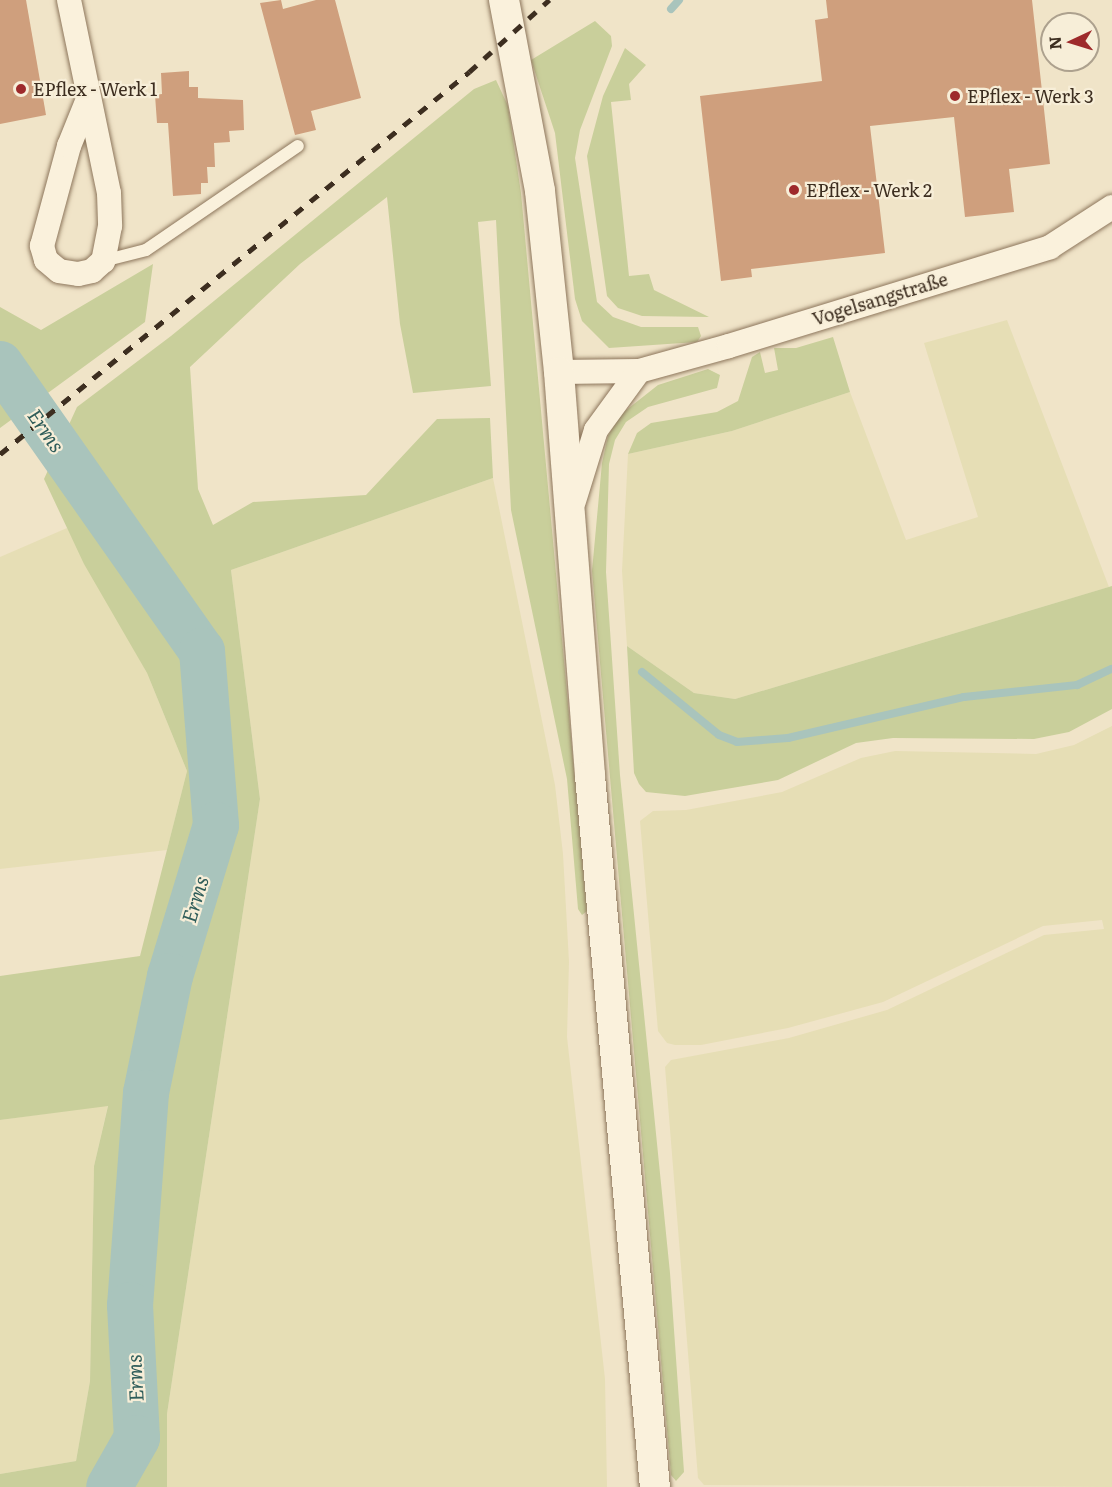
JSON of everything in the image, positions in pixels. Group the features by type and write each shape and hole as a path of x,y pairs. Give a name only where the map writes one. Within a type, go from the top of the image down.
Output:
{"street":[{"path":"69,0 109,194 110,226 103,261 92,271 78,274 59,271 46,260 42,246 69,146 88,99"},
{"path":"504,0 540,191 559,372 655,1487"},
{"name":"Vogelsangstraße","path":"559,372 639,371 1050,247 1112,207"},
{"path":"570,519 584,462 596,430 639,371"}],"lane":[{"path":"103,261 146,250 298,146"}],"shaded area":[{"path":"1007,320 1109,587 735,699 694,693 627,646 622,571 628,454 732,431 850,392 906,540 978,517 924,343"},
{"path":"493,478 555,785 563,854 569,962 567,1037 605,1379 607,1487 167,1487 167,1414 260,799 231,570"},
{"path":"67,528 147,673 187,771 167,850 0,869 0,557"},
{"path":"1112,726 1112,1487 704,1485 698,1478 665,1067 671,1060 789,1038 887,1010 1044,935 1104,929 1102,920 1043,926 883,1002 788,1028 701,1045 675,1045 667,1043 658,1031 640,821 653,811 686,810 782,792 861,758 895,751 1036,754 1074,745"},
{"path":"108,1105 94,1166 90,1381 76,1461 0,1474 0,1120"}],"green space":[{"path":"595,21 611,36 612,46 580,130 575,158 597,302 613,317 641,327 698,327 701,336 697,342 609,348 582,321 575,299 555,133 531,60"},
{"path":"625,48 646,65 629,84 631,100 611,102 629,276 649,274 654,290 709,317 642,316 618,308 607,296 587,156 603,96"},
{"path":"496,80 508,106 521,193 587,911 582,915 578,909 567,779 511,510 496,220 478,222 491,386 413,393 400,324 387,197 300,264 190,367 198,489 213,525 253,502 366,495 437,419 490,418 493,478 231,570 260,799 167,1414 167,1487 0,1487 0,1474 76,1461 90,1381 94,1166 108,1106 0,1120 0,976 140,956 187,771 147,673 84,564 44,479 77,407 171,336 474,89"},
{"path":"153,264 145,322 0,428 0,307 41,330"},
{"path":"833,337 850,392 732,431 628,454 637,433 651,423 717,412 738,401 752,357 760,352 765,373 778,370 774,348 796,348"},
{"path":"708,369 720,375 717,388 648,407 626,422 615,440 609,464 606,572 620,775 670,1273 684,1472 676,1481 671,1475 592,571 602,463 608,436 620,415 658,385"},
{"path":"1112,586 1112,709 1069,732 1034,739 893,738 856,743 778,780 685,796 646,792 634,773 627,646 694,693 735,699"}],"building":[{"path":"0,0 26,0 46,115 0,124"},
{"path":"281,0 283,9 316,0 335,0 361,98 311,111 316,130 295,135 260,3"},
{"path":"826,0 1032,0 1050,164 1009,169 1014,212 965,217 954,117 870,126 885,253 751,269 752,277 721,281 700,96 822,81 815,20 828,18"},
{"path":"189,71 189,87 198,87 198,98 243,100 244,130 229,131 230,142 214,143 215,167 207,167 208,183 201,183 201,194 173,196 168,123 157,123 155,95 162,94 161,73"}],"waterway":[{"path":"671,9 679,0"},
{"name":"Erms","path":"0,364 202,651 216,825 170,976 146,1093 130,1305 137,1438 109,1487"},
{"path":"642,672 719,735 737,742 788,738 964,697 1077,685 1112,669"}],"railway":[{"path":"0,454 469,72 549,0"}],"place":[{"name":"EPflex - Werk 1","path":"21,89"},
{"name":"EPflex - Werk 3","path":"955,96"},
{"name":"EPflex - Werk 2","path":"794,190"}]}
